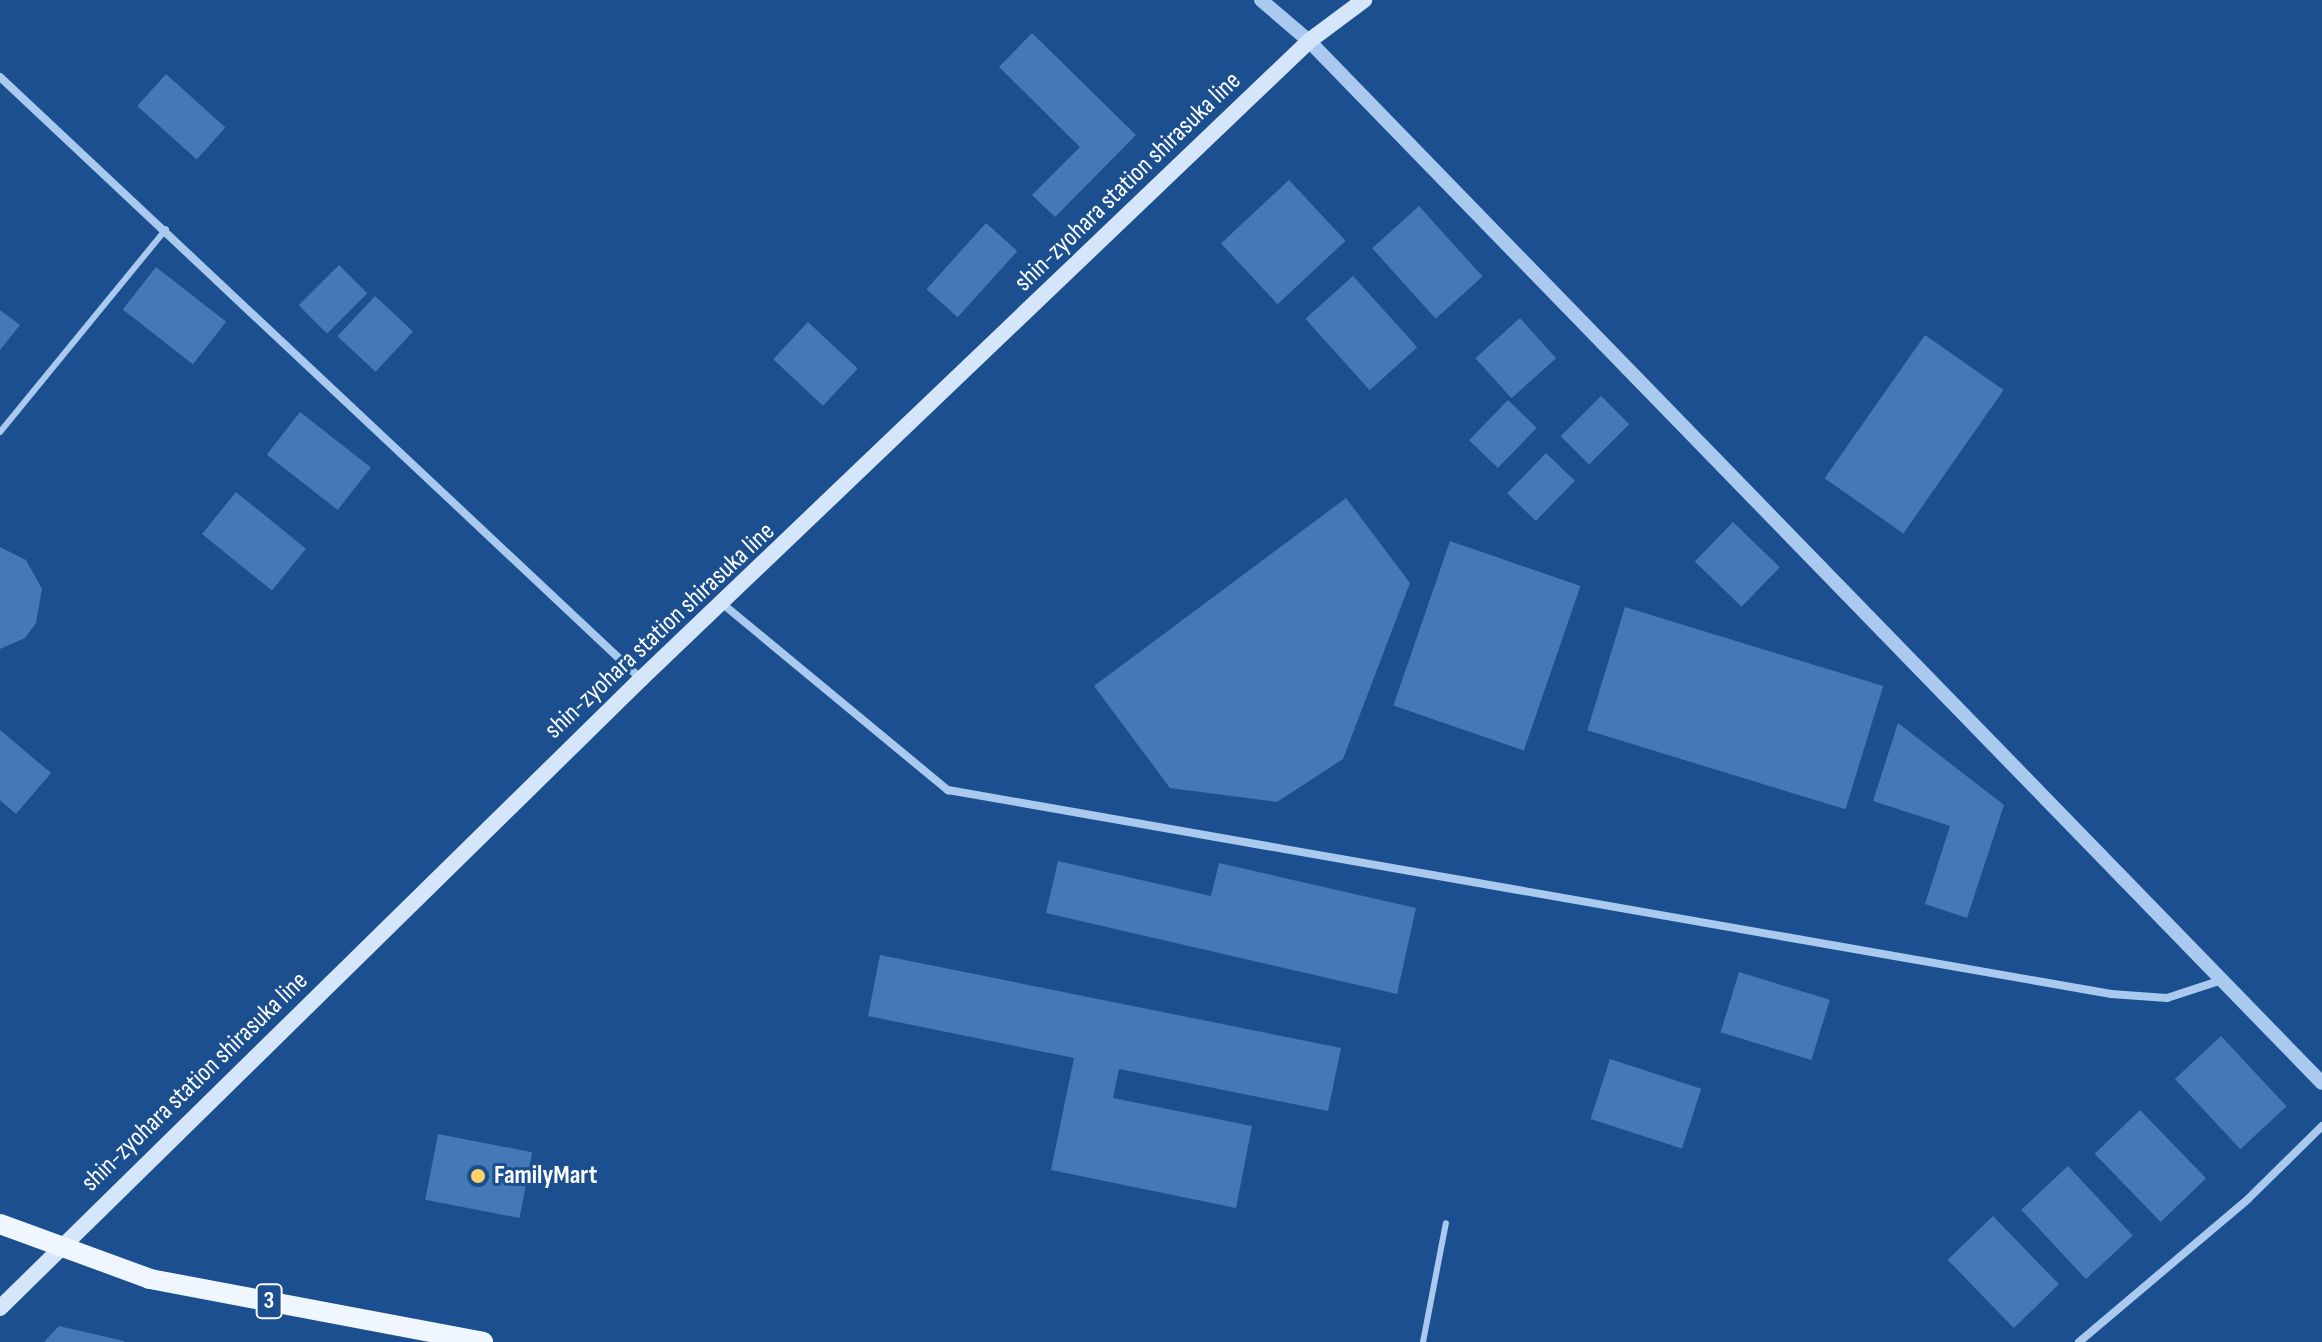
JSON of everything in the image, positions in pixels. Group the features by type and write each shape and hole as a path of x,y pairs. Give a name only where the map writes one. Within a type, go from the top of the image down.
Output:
{"main road":[{"name":"shin-zyohara station shirasuka line","path":"0,1308 641,679 724,605 1309,41 1364,0"},
{"name":"3","path":"0,1224 57,1250 150,1279 483,1342"}],"street":[{"path":"1261,0 1309,41 2219,981 2322,1083"},
{"path":"0,77 166,229 641,679"},
{"path":"724,605 948,790 2111,994 2167,998 2219,981"},
{"path":"2079,1342 2248,1199 2322,1126"}],"lane":[{"path":"0,432 166,229"},
{"path":"1423,1342 1446,1223"}],"building":[{"path":"1032,33 1136,135 1055,217 1032,195 1080,147 999,67"},
{"path":"166,74 225,128 197,159 137,106"},
{"path":"1289,180 1346,241 1278,304 1221,243"},
{"path":"1419,206 1483,277 1436,319 1372,248"},
{"path":"986,223 1017,251 958,317 926,289"},
{"path":"339,265 367,293 327,334 299,305"},
{"path":"156,267 226,322 193,364 123,310"},
{"path":"1353,276 1417,347 1370,390 1305,319"},
{"path":"375,296 413,331 376,372 337,336"},
{"path":"0,310 20,325 0,350"},
{"path":"1520,318 1556,358 1512,398 1475,358"},
{"path":"808,322 858,368 823,406 773,359"},
{"path":"1925,335 2004,390 1903,533 1825,478"},
{"path":"1601,396 1629,424 1589,465 1561,436"},
{"path":"1508,400 1537,428 1498,468 1469,440"},
{"path":"300,412 371,467 338,510 267,455"},
{"path":"1546,453 1575,481 1536,521 1507,493"},
{"path":"236,492 306,549 272,591 202,534"},
{"path":"1346,498 1410,583 1343,759 1277,802 1170,788 1094,686"},
{"path":"1733,522 1780,567 1742,607 1695,562"},
{"path":"1450,541 1580,586 1524,750 1393,706"},
{"path":"0,547 26,560 42,589 36,623 25,638 0,649"},
{"path":"1625,607 1883,686 1845,809 1587,730"},
{"path":"1898,723 2004,805 1967,918 1925,904 1950,826 1873,801"},
{"path":"0,730 51,773 16,814 0,800"},
{"path":"1058,861 1211,896 1219,863 1416,908 1397,994 1046,913"},
{"path":"880,955 1341,1048 1328,1111 1119,1069 1113,1098 1252,1126 1236,1208 1051,1170 1074,1058 868,1016"},
{"path":"1739,972 1830,1000 1811,1060 1721,1032"},
{"path":"2221,1036 2286,1106 2240,1149 2175,1079"},
{"path":"1610,1059 1701,1089 1682,1149 1591,1119"},
{"path":"2140,1110 2206,1178 2161,1222 2095,1154"},
{"path":"438,1134 532,1152 519,1218 425,1200"},
{"path":"2068,1166 2133,1235 2086,1279 2021,1210"},
{"path":"1993,1216 2059,1284 2014,1328 1948,1260"},
{"path":"59,1326 124,1341 124,1342 44,1342"}],"place":[{"name":"FamilyMart","path":"478,1176"}]}
